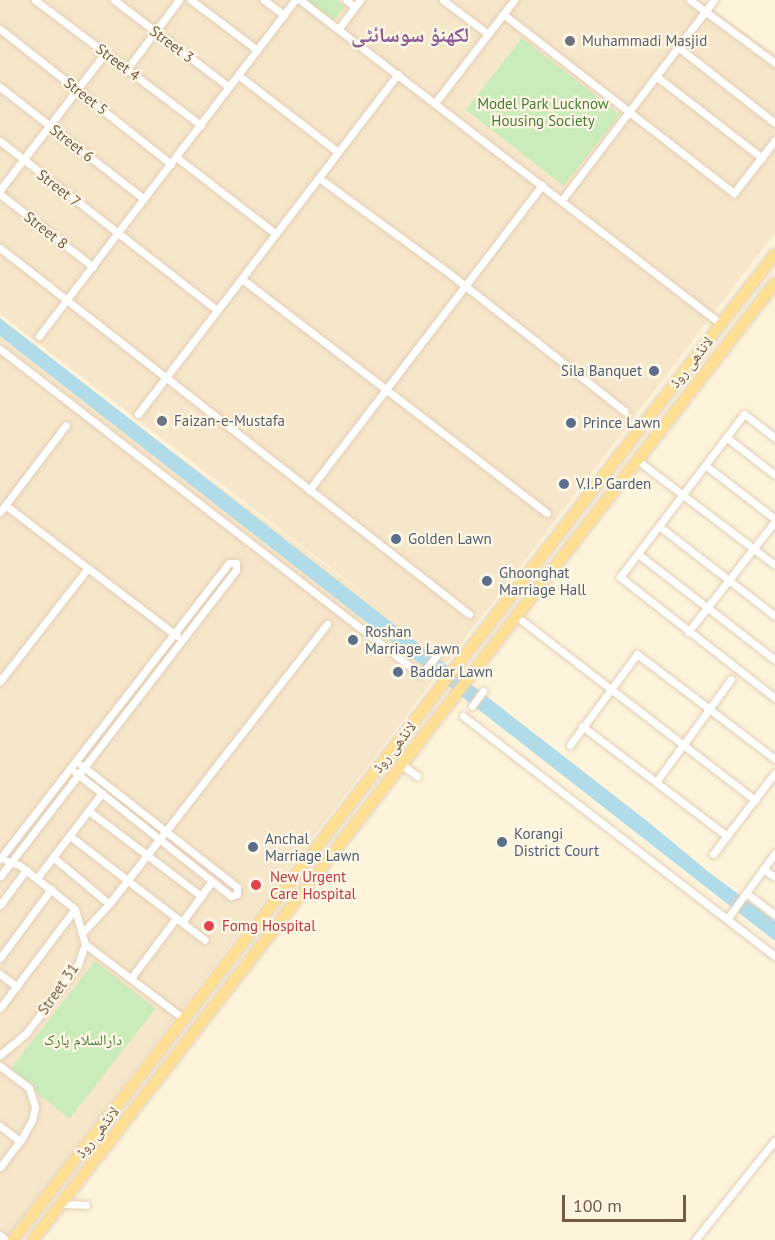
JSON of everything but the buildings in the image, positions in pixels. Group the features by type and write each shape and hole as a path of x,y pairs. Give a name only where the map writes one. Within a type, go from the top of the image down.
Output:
{"main road":[{"name":"لانڈھی روڈ","path":"13,1240 775,254"},
{"name":"لانڈھی روڈ","path":"33,1240 775,283"}],"street":[{"name":"Street 4","path":"35,0 201,125"},
{"name":"Street 3","path":"114,0 229,87"},
{"path":"127,69 179,0"},
{"path":"191,0 257,50"},
{"path":"264,0 284,15"},
{"path":"39,336 68,301 257,50 298,0 339,28 721,324"},
{"path":"346,0 355,7"},
{"path":"339,28 360,0"},
{"path":"443,0 488,34"},
{"path":"435,103 514,0"},
{"path":"690,0 775,63"},
{"path":"562,201 714,0"},
{"path":"503,14 734,193 775,140"},
{"name":"Street 5","path":"0,29 171,164"},
{"path":"678,47 775,123"},
{"path":"0,192 105,53"},
{"path":"138,414 398,74"},
{"path":"238,75 338,152"},
{"path":"656,76 762,158"},
{"name":"Street 6","path":"0,87 144,200"},
{"name":"Street 7","path":"0,141 217,310"},
{"path":"176,157 276,234"},
{"path":"319,178 465,286 625,411"},
{"path":"309,490 542,185"},
{"name":"Street 8","path":"0,192 93,267"},
{"path":"0,248 469,614"},
{"path":"242,279 547,513"},
{"path":"0,349 423,672 437,655"},
{"path":"775,438 744,414 620,577 775,698"},
{"path":"66,425 2,509 88,568 183,640"},
{"path":"726,437 775,475"},
{"path":"637,460 775,566"},
{"path":"688,632 775,520 705,465"},
{"path":"658,526 775,616"},
{"path":"638,554 774,657"},
{"path":"0,876 236,570 236,563 229,563 2,856"},
{"path":"0,681 88,568"},
{"path":"516,616 754,800"},
{"path":"83,932 109,904 327,624"},
{"path":"570,745 637,654 775,759"},
{"path":"656,782 731,679"},
{"path":"472,706 483,691"},
{"path":"463,716 775,956"},
{"path":"582,726 727,836"},
{"path":"71,769 231,896 238,891 237,887 77,761"},
{"path":"401,764 417,776"},
{"path":"713,854 775,773"},
{"path":"37,878 102,794"},
{"path":"89,811 201,896"},
{"path":"70,836 205,940"},
{"path":"0,846 2,856"},
{"path":"727,919 775,853"},
{"path":"2,856 13,860 75,909 85,944 184,1019"},
{"path":"53,857 109,904"},
{"path":"763,869 775,877"},
{"path":"0,905 26,870"},
{"path":"131,978 212,881"},
{"path":"0,958 51,889"},
{"path":"745,894 775,915"},
{"path":"0,1008 75,909"},
{"name":"Street 31","path":"0,1055 27,1032 78,965 85,944"},
{"path":"0,974 17,987"},
{"path":"0,1066 29,1088 34,1099 32,1120 20,1141 0,1166"},
{"path":"0,1126 20,1141"},
{"path":"695,1240 775,1140"},
{"path":"61,1204 86,1205"},
{"path":"0,1235 6,1240"}],"shaded area":[{"name":"لکھنؤ سوسائٹی","path":"0,0 700,0 775,54 775,233 5,1240 0,1240 0,323 389,613 0,314"}],"green space":[{"path":"306,0 337,0 345,6 334,21"},
{"name":"Model Park Lucknow Housing Society","path":"522,38 620,114 564,186 466,110"},
{"name":"دارالسلام پارک","path":"95,961 156,1008 69,1119 9,1071"}],"water":[{"path":"0,318 647,821 710,873 775,921 775,941 0,336"}],"place":[{"name":"Muhammadi Masjid","path":"570,41"},
{"name":"Sila Banquet","path":"654,371"},
{"name":"Faizan-e-Mustafa","path":"162,421"},
{"name":"Prince Lawn","path":"571,423"},
{"name":"V.I.P Garden","path":"564,484"},
{"name":"Golden Lawn","path":"396,539"},
{"name":"Ghoonghat Marriage Hall","path":"487,581"},
{"name":"Roshan Marriage Lawn","path":"353,640"},
{"name":"Baddar Lawn","path":"398,672"},
{"name":"Korangi District Court","path":"502,842"},
{"name":"Anchal Marriage Lawn","path":"253,847"},
{"name":"New Urgent Care Hospital","path":"256,885"},
{"name":"Fomg Hospital","path":"209,926"}],"district":[{"name":"لکھنؤ سوسائٹی","path":"410,35"}]}
